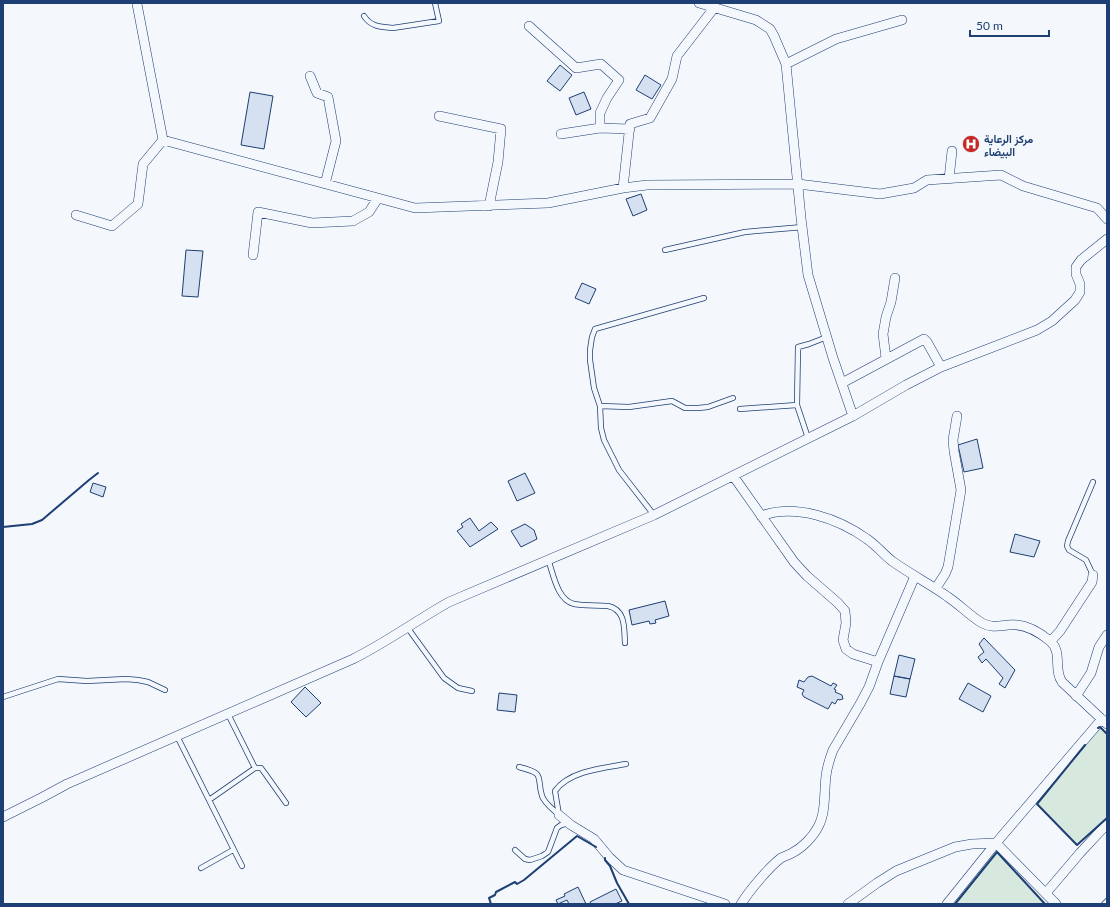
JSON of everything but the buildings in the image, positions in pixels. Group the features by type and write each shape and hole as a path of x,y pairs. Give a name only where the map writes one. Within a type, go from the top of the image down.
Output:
{"street":[{"path":"699,3 756,20 763,24 770,29 786,64 808,275 853,416"},
{"path":"137,4 163,140"},
{"path":"623,188 630,124 650,118 672,79 677,56 714,8"},
{"path":"786,64 836,39 902,20"},
{"path":"529,26 576,68 601,64 619,80 607,98 600,113 600,128"},
{"path":"310,76 317,93 328,97 336,141 325,184"},
{"path":"439,116 501,129 498,162 489,206"},
{"path":"561,134 600,128 630,129"},
{"path":"163,140 415,208 548,204 623,188 647,185 798,184 880,194 914,188 927,180 1001,175 1023,186 1097,208 1107,220"},
{"path":"76,215 112,226 138,204 143,164 163,140"},
{"path":"949,179 952,151"},
{"path":"253,255 258,212 312,223 353,221 369,212 378,198"},
{"path":"3,817 67,784 353,659 377,647 449,602 654,515 853,416 906,385 942,368 1037,330 1052,321 1075,300 1080,292 1080,284 1076,274 1076,267 1081,260 1107,239"},
{"path":"886,358 883,334 895,278"},
{"path":"842,383 886,358 924,339 942,368"},
{"path":"936,588 948,567 961,490 953,446 957,416"},
{"path":"734,476 800,570 845,611 846,624 843,640 846,649 854,654 878,662"},
{"path":"761,516 791,512 809,514 832,520 848,527 868,539 892,560 936,588 982,623 989,626 1026,626 1054,645 1057,651 1057,668 1059,678 1076,696 1104,721 996,843 947,904"},
{"path":"1051,642 1060,631 1092,582 1093,575"},
{"path":"741,904 755,885 775,863 781,858 792,853 806,842 818,828 822,817 826,774 833,750 869,687 878,662 915,576"},
{"path":"1076,696 1091,673 1099,647 1107,635"},
{"path":"559,815 594,839 609,861 627,872 725,904"},
{"path":"1046,893 1083,849 1107,824"},
{"path":"848,904 896,871 955,847 967,844 996,843 1056,904"}],"lane":[{"path":"364,16 371,24 393,28 439,21 435,3"},
{"path":"665,250 745,232 803,227"},
{"path":"654,515 619,470 604,440 601,428 600,406 594,388 590,360 592,337 595,329 704,298"},
{"path":"808,439 797,405 798,347 827,337"},
{"path":"600,406 629,407 672,401 685,408 698,408 708,407 733,398"},
{"path":"740,409 797,405"},
{"path":"1093,482 1067,546 1069,550 1086,560 1093,575"},
{"path":"548,559 558,589 567,601 573,604 614,607 622,615 624,621 625,643"},
{"path":"407,627 444,678 458,688 472,691"},
{"path":"3,697 58,679 87,681 126,679 138,680 148,682 166,690"},
{"path":"228,714 256,768"},
{"path":"177,736 242,866"},
{"path":"559,815 555,791 562,782 588,771 626,764"},
{"path":"520,767 533,771 537,774 540,779 542,796 545,802 559,815"},
{"path":"209,800 256,768 261,768 286,803"},
{"path":"515,850 525,859 530,860 542,856 548,852 557,828 561,825 569,823"},
{"path":"201,868 233,850"},
{"path":"1104,904 1107,901"}],"shaded area":[{"path":"1100,727 1107,734 1107,818 1077,845 1037,804"},
{"path":"997,852 1043,902 1045,904 955,904"}],"wall":[{"path":"3,527 32,524 42,520 98,473"},
{"path":"1098,728 1100,727 1107,734"},
{"path":"1085,745 1037,804 1077,845 1107,818"},
{"path":"491,904 489,898 495,895 496,892 515,882 517,884 524,880 577,836 596,847"},
{"path":"955,904 997,852 1045,904"},
{"path":"605,858 629,904"}],"place":[{"name":"مركز الرعاية البيضاء","path":"971,144"}]}
